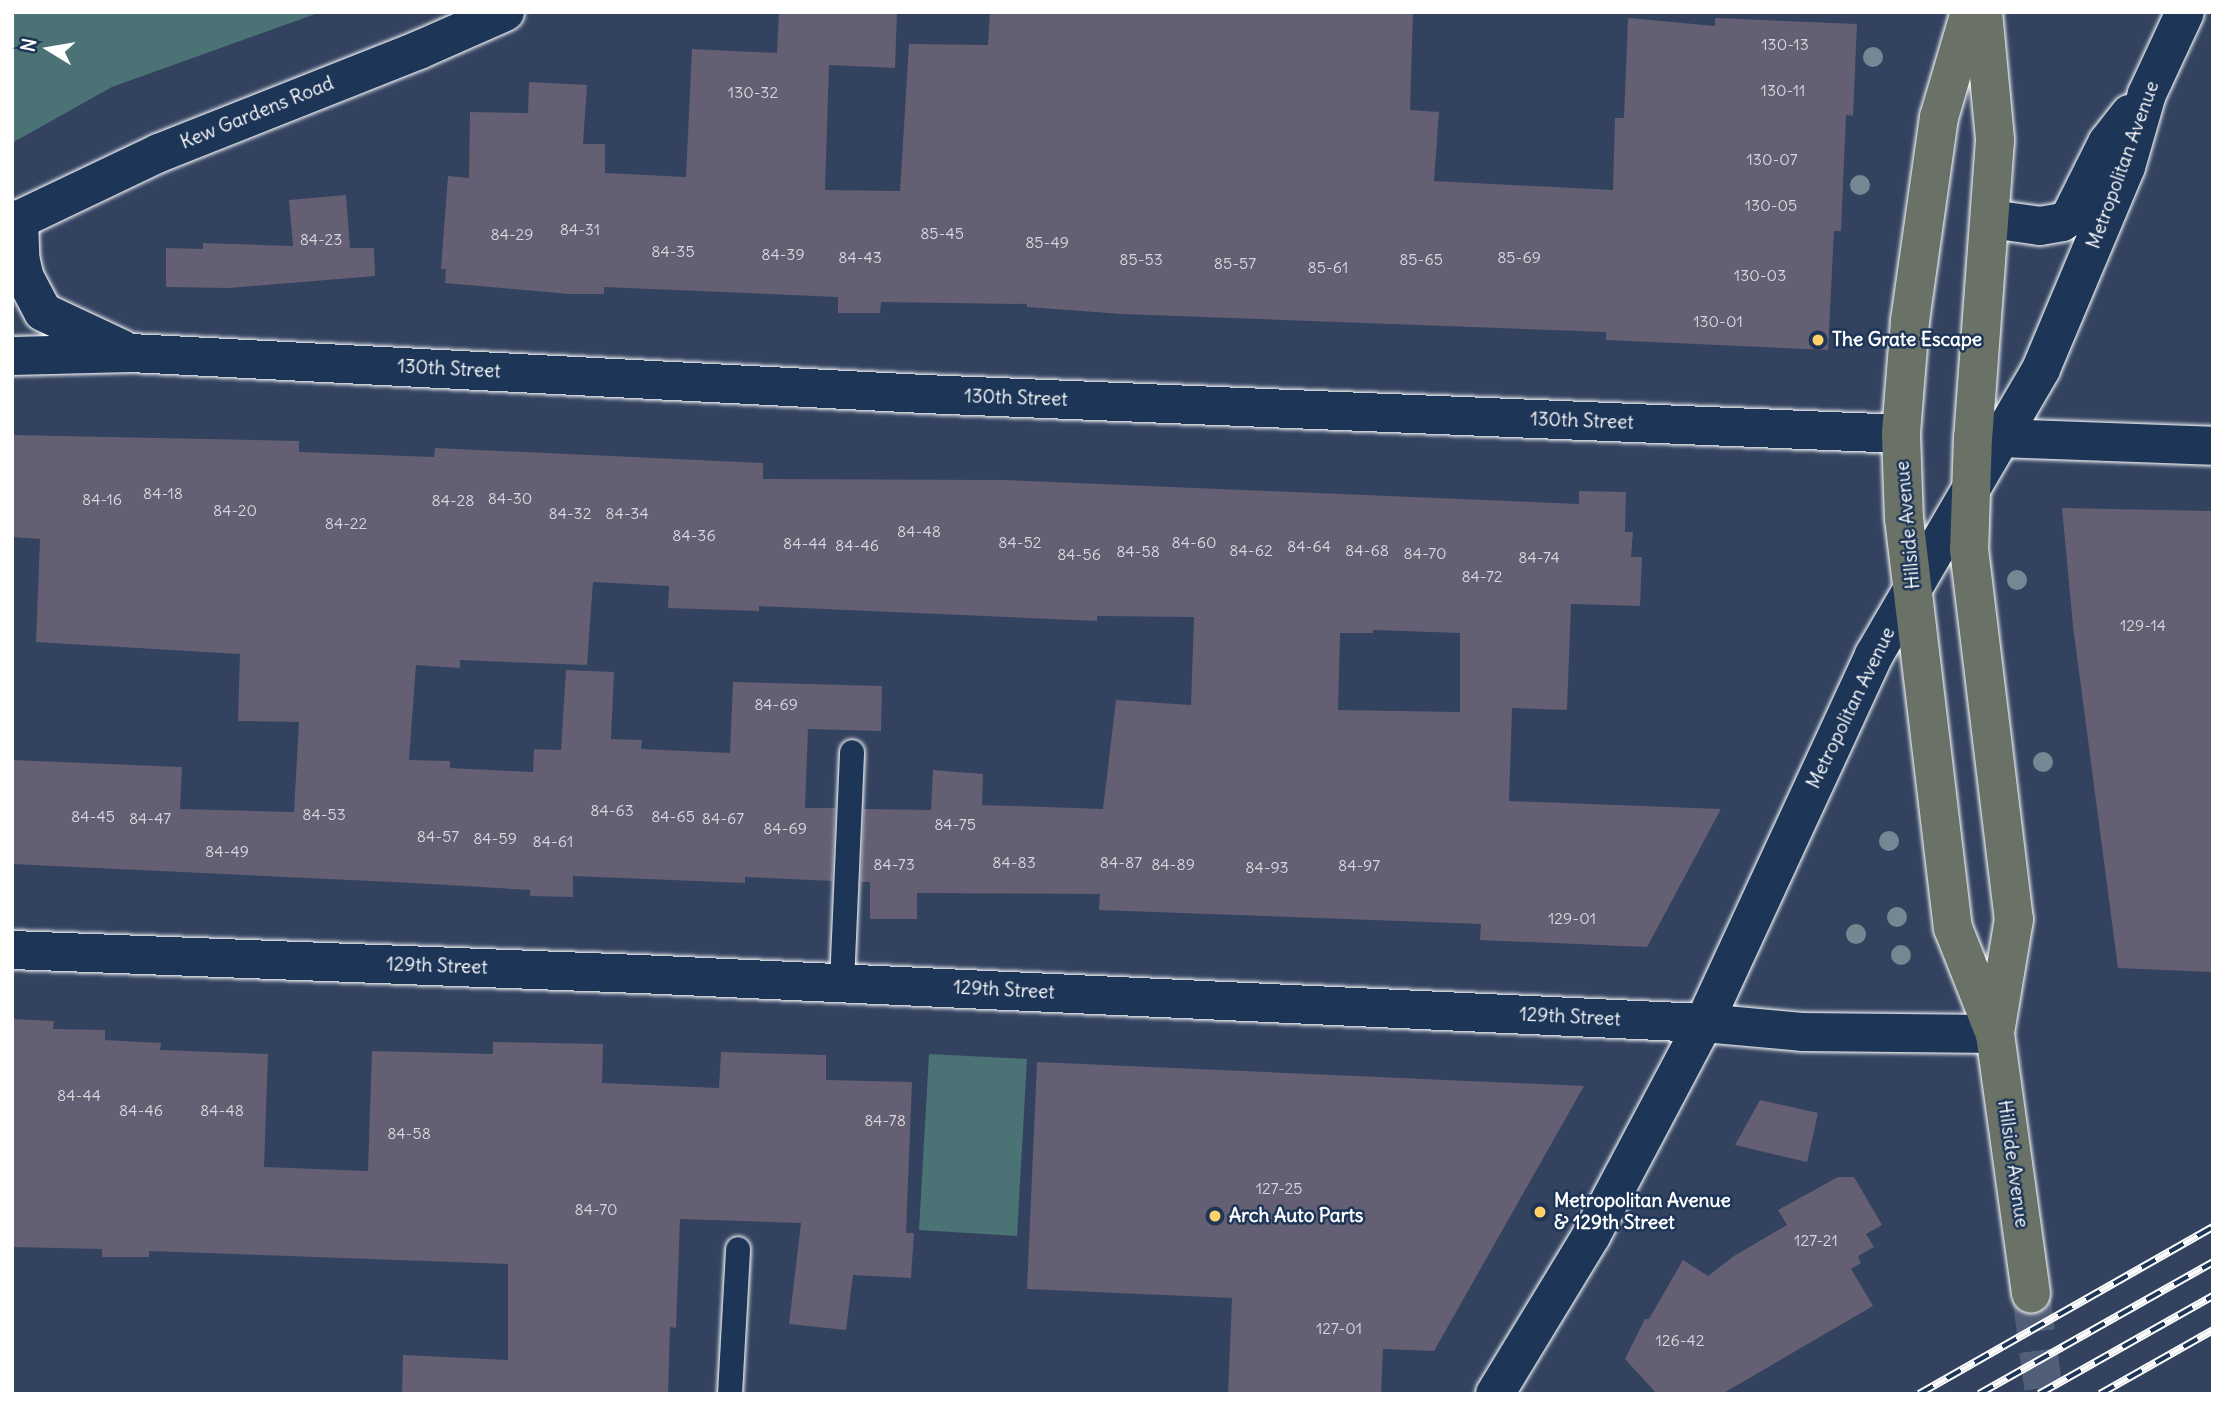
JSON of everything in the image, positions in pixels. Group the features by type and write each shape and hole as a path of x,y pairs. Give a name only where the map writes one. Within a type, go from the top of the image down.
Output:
{"main road":[{"name":"Hillside Avenue","path":"1970,12 1939,117 1906,357 1901,434 1904,518 1953,928 1995,1034 2031,1294"},
{"name":"Hillside Avenue","path":"1983,12 1995,140 1971,488 1972,586 2014,919 1995,1034"}],"street":[{"name":"Kew Gardens Road","path":"16,221 159,153 419,50 505,12"},
{"name":"Metropolitan Avenue","path":"1495,1394 1591,1236 1704,1023 1874,654 1998,438 2041,369 2126,167 2147,93 2185,12"},
{"path":"1991,219 2040,226 2062,222 2070,217 2108,142 2147,93"},
{"name":"130th Street","path":"16,221 25,278 43,312 131,353"},
{"name":"130th Street","path":"12,356 131,353 924,394 1901,434"},
{"path":"1998,438 2213,446"},
{"name":"129th Street","path":"12,950 842,983 1704,1023 1802,1032 1995,1034"}],"lane":[{"path":"842,983 852,752"},
{"path":"730,1394 738,1249"}],"green space":[{"path":"12,12 321,12 112,87 12,143"},
{"path":"929,1054 1027,1059 1017,1236 919,1230"}],"building":[{"path":"779,12 897,12 895,68 829,65 825,190 900,191 909,44 988,45 990,12 1413,12 1410,110 1439,112 1434,181 1613,190 1615,118 1624,118 1628,18 1715,26 1715,18 1857,24 1853,116 1846,115 1841,231 1834,231 1828,350 1606,340 1606,332 1122,314 1027,307 1027,304 881,302 880,313 838,313 838,297 604,287 604,294 569,294 445,283 446,269 441,269 448,176 469,178 470,112 528,113 529,82 587,85 583,144 605,144 605,173 686,177 692,49 777,53"},
{"path":"346,195 350,248 374,248 375,276 229,288 166,287 166,248 203,249 203,243 293,246 289,200"},
{"path":"12,435 299,441 299,452 434,457 435,448 763,463 763,479 1005,480 1579,504 1579,491 1626,492 1625,532 1633,532 1631,557 1642,557 1640,606 1571,604 1567,710 1512,708 1509,801 1721,809 1647,947 1480,940 1481,924 1099,910 1100,894 917,893 917,919 870,919 870,882 861,882 864,809 931,810 933,770 983,774 982,805 1103,809 1116,700 1191,705 1194,617 1097,616 1097,621 759,606 759,611 668,608 669,586 593,582 587,665 460,660 460,668 416,665 409,760 450,761 450,768 533,772 534,749 561,750 566,670 614,672 611,739 642,740 641,749 730,753 733,682 882,686 881,731 808,729 805,808 835,808 832,881 745,877 745,883 573,876 573,897 530,896 530,890 414,883 12,864 12,760 182,767 180,809 294,812 299,722 238,721 240,654 36,642 40,539 12,537","holes":["1373,630 1460,633 1460,712 1338,710 1340,633 1373,633"]},
{"path":"2062,508 2213,511 2213,972 2118,968 2073,626"},
{"path":"12,1019 54,1021 53,1029 105,1030 105,1040 161,1043 160,1050 268,1054 264,1167 368,1171 372,1051 493,1054 493,1042 603,1044 602,1083 719,1088 721,1052 826,1055 826,1080 912,1082 906,1233 914,1233 911,1278 853,1275 846,1330 789,1324 801,1223 680,1219 676,1328 670,1327 668,1394 402,1394 403,1355 508,1360 508,1264 149,1251 149,1257 102,1257 102,1249 12,1247"},
{"path":"1037,1062 1584,1086 1434,1351 1383,1349 1381,1394 1228,1394 1232,1298 1027,1289"},
{"path":"1760,1100 1818,1113 1807,1162 1735,1145"},
{"path":"1838,1177 1854,1177 1882,1225 1866,1234 1874,1247 1858,1256 1861,1263 1851,1269 1873,1306 1722,1394 1657,1394 1625,1359 1645,1319 1649,1319 1683,1260 1708,1276 1734,1256 1787,1225 1778,1210"}],"tunnel":[{"path":"2031,1294 2044,1394"}],"railway":[{"path":"1919,1394 2213,1227"},
{"path":"1979,1394 2213,1262"},
{"path":"2039,1394 2213,1296"},
{"path":"2100,1394 2213,1330"}],"place":[{"name":"The Grate Escape","path":"1818,340"},
{"name":"Metropolitan Avenue & 129th Street","path":"1540,1212"},
{"name":"Arch Auto Parts","path":"1215,1216"}]}
